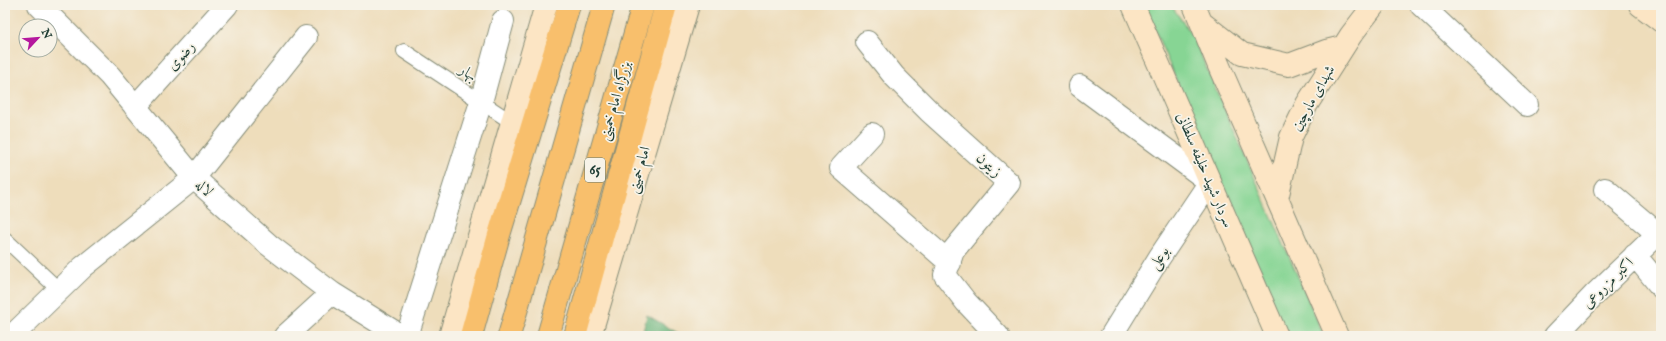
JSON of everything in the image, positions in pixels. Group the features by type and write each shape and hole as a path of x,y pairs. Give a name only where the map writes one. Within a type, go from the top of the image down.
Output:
{"highway":[{"path":"472,336 499,235 569,5"},
{"path":"509,336 604,5"},
{"name":"بزرگراه امام خمینی","path":"548,336 643,5"},
{"path":"575,336 666,5"}],"main road":[{"path":"450,336 546,5"},
{"name":"امام خمینی","path":"590,336 688,5"},
{"name":"سردار شهید خلیفه سلطانی","path":"1134,5 1277,336"},
{"name":"شهدای مارچین","path":"1278,199 1291,137 1307,104 1343,46 1374,5"},
{"path":"1640,5 1661,21"},
{"path":"1195,11 1337,336"},
{"name":"شهدای مارچین","path":"1195,11 1242,54 1289,65 1343,46"}],"street":[{"name":"لاله","path":"39,5 110,76 194,178 268,245 332,293 401,336"},
{"name":"رضوی","path":"135,107 227,5"},
{"path":"1421,5 1527,105"},
{"path":"407,336 481,102 503,21"},
{"path":"12,336 83,267 194,178 306,37"},
{"name":"زیتون","path":"867,42 894,76 929,111 1009,183 954,251 945,275 966,302 998,336"},
{"path":"1080,86 1210,182"},
{"path":"872,134 841,168 950,262"},
{"name":"بوعلی","path":"1111,336 1159,258 1210,182"},
{"path":"1606,189 1660,232"},
{"name":"اکبر مزروعی","path":"1555,336 1635,255 1660,232"},
{"path":"1635,255 1661,287"},
{"path":"285,336 332,293"}],"lane":[{"name":"بهار","path":"404,51 513,123"},
{"path":"5,239 59,290"}],"green space":[{"path":"1144,5 1171,5 1192,35 1324,336 1286,336"},
{"path":"647,315 683,336 642,336"}]}
